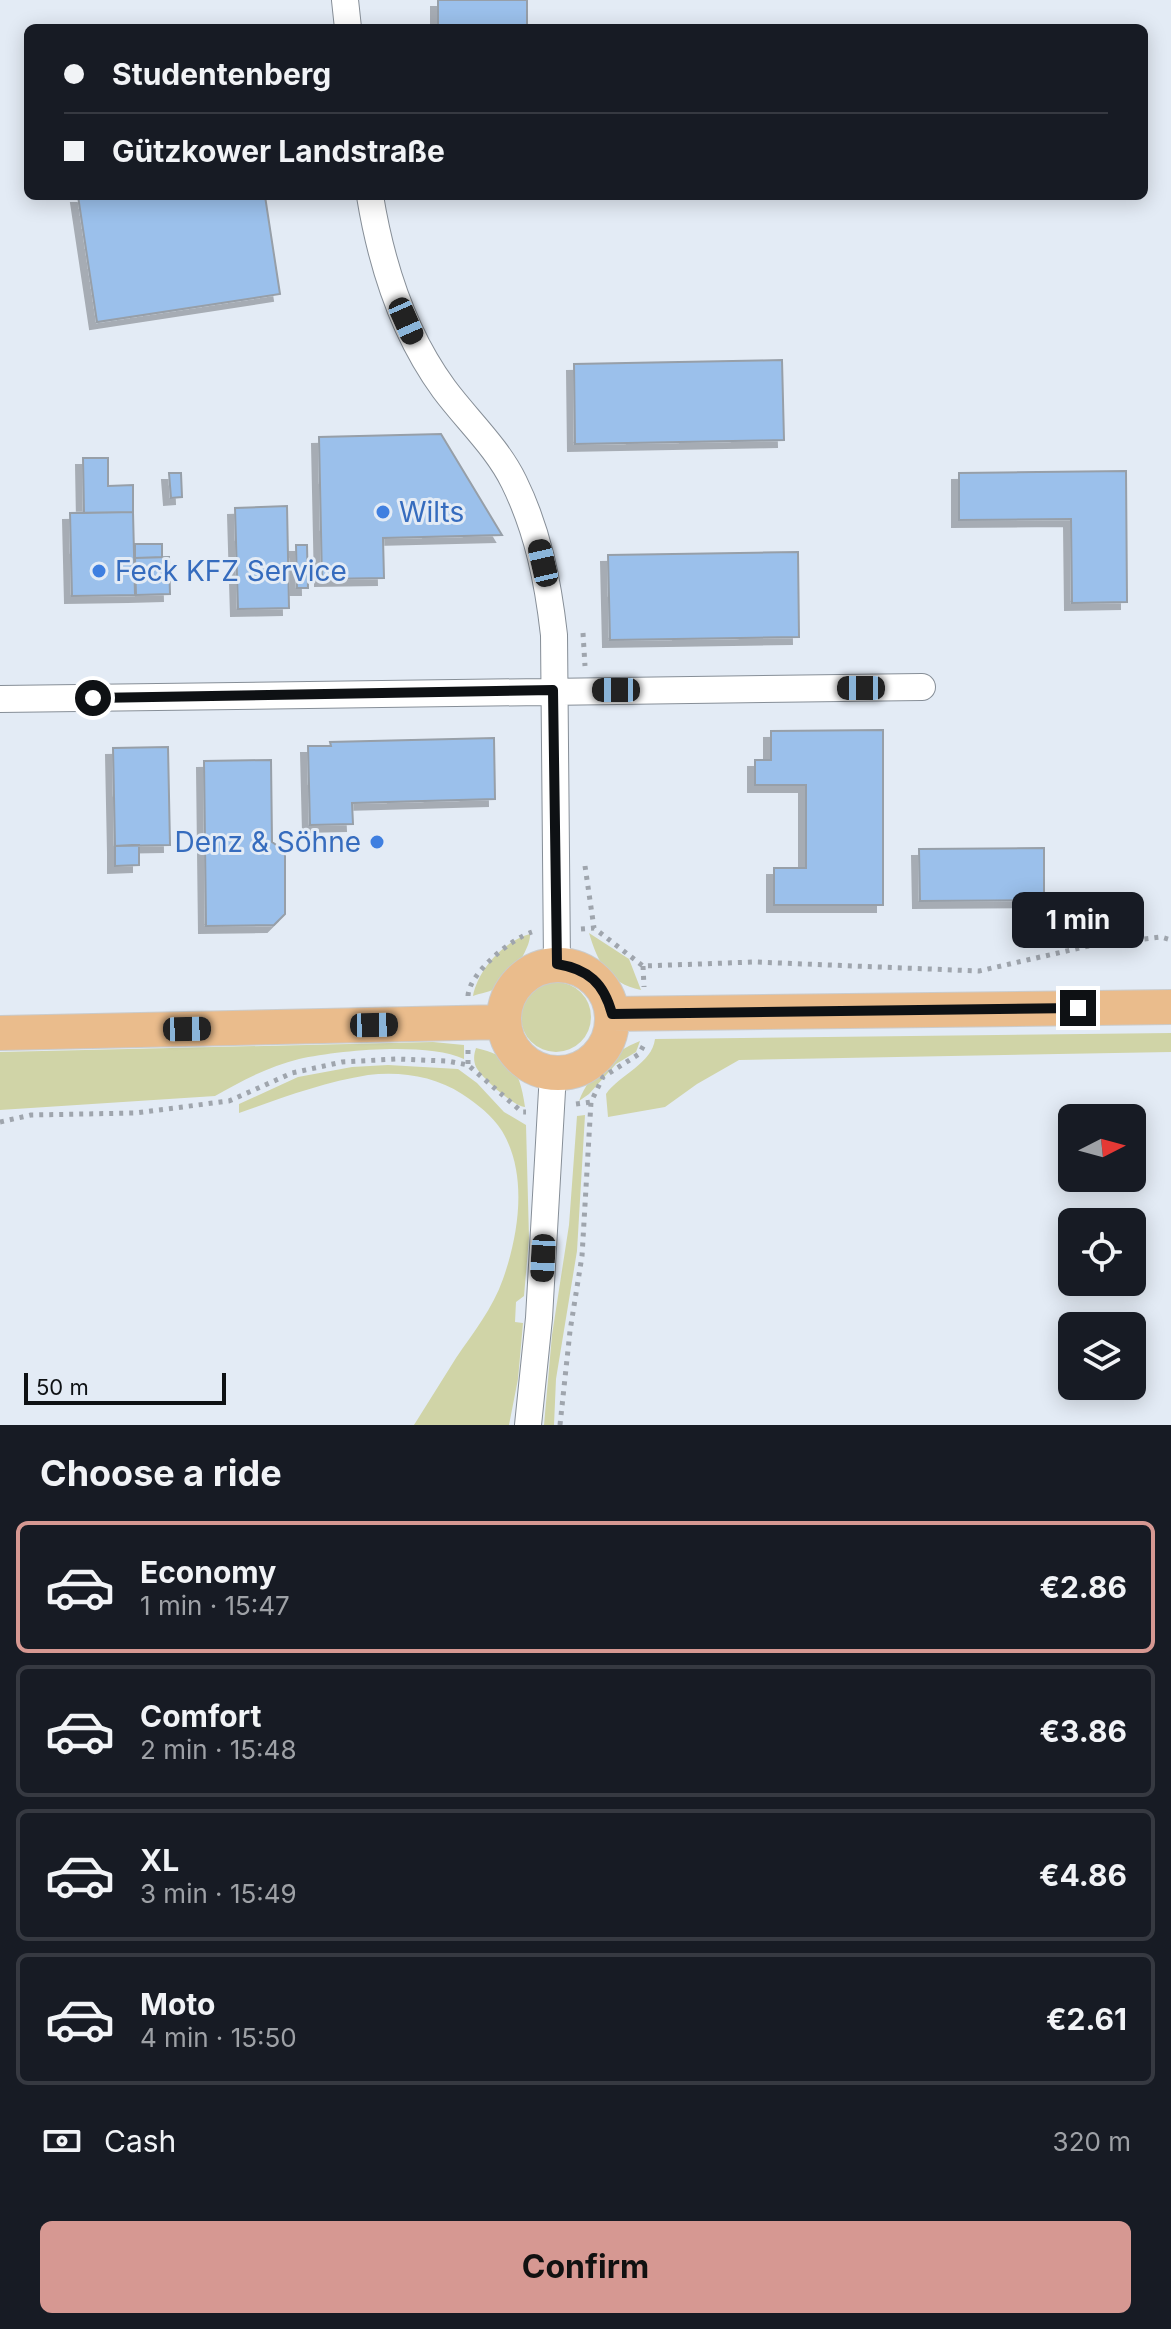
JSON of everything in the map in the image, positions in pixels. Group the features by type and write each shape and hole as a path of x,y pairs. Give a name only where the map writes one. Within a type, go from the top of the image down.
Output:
{"main road":[{"path":"557,964 588,973 600,984 612,1014 611,1030 605,1045 584,1067 569,1072 538,1070 524,1062 506,1037 503,1022 505,1005 512,988 524,975 540,967 557,964"},
{"path":"612,1014 1171,1007"},
{"path":"0,1033 503,1022"}],"street":[{"path":"345,0 348,24"},
{"path":"371,200 382,252 397,299 416,342 443,388 494,449 507,470 537,537 549,588 554,635 557,964"},
{"path":"0,699 922,687"},
{"path":"528,1425 539,1318 553,1073"}],"path":[{"path":"594,928 643,966 755,962 979,971 1093,945 1161,937 1171,940"},
{"path":"468,989 503,947 529,932"},
{"path":"560,1425 568,1344 582,1256 591,1102 603,1077 639,1054 646,1043"},
{"path":"0,1122 31,1115 135,1113 229,1101 292,1073 342,1062 396,1059 468,1065 522,1112"}],"green space":[{"path":"589,933 629,959 641,990 612,977 596,954"},
{"path":"530,934 523,955 503,983 473,996 486,966 511,943"},
{"path":"556,982 581,992 591,1017 581,1042 556,1052 531,1042 521,1017 531,992"},
{"path":"1171,1033 1171,1052 739,1060 665,1107 608,1117 606,1094 642,1062 653,1048 655,1039"},
{"path":"640,1041 636,1052 616,1064 579,1101 589,1081 603,1065 620,1051"},
{"path":"433,1042 464,1045 464,1059 406,1049 337,1053 277,1066 215,1096 0,1110 0,1052"},
{"path":"476,1048 498,1056 512,1067 525,1107 506,1097 479,1072 474,1062"},
{"path":"388,1065 458,1069 477,1083 504,1112 526,1125 529,1238 524,1296 516,1302 515,1322 523,1323 518,1379 509,1425 414,1425 488,1310 509,1261 517,1224 518,1185 510,1148 494,1120 452,1088 417,1076 392,1074 335,1082 239,1113 239,1104 298,1077 352,1067"},
{"path":"585,1115 577,1251 556,1379 554,1425 544,1425 552,1335 569,1225 577,1116"}],"building":[{"path":"438,0 527,0 527,24 438,24"},
{"path":"79,200 266,200 280,294 97,322"},
{"path":"782,360 784,440 575,444 574,364"},
{"path":"441,434 502,535 383,538 384,578 322,579 319,437"},
{"path":"83,458 108,458 108,486 133,485 133,512 84,513"},
{"path":"1126,471 1127,602 1072,603 1071,519 959,520 959,473"},
{"path":"169,473 181,473 182,497 171,498"},
{"path":"287,506 289,608 238,609 235,508"},
{"path":"133,512 135,595 72,596 70,513"},
{"path":"135,544 162,544 162,557 135,558"},
{"path":"296,545 307,545 308,588 297,588"},
{"path":"798,552 799,637 610,640 608,555"},
{"path":"169,557 170,594 136,595 135,558"},
{"path":"883,730 883,905 774,905 774,868 806,868 806,785 755,785 755,760 771,760 771,731"},
{"path":"494,738 495,799 352,803 353,824 310,825 308,746 331,746 330,742"},
{"path":"168,747 170,845 115,846 113,748"},
{"path":"271,760 272,842 285,851 285,914 274,925 206,926 204,761"},
{"path":"139,845 139,865 115,866 115,846"},
{"path":"1044,848 1044,900 920,901 919,849"}],"place":[{"name":"Wilts","path":"383,512"},
{"name":"Feck KFZ Service","path":"99,571"},
{"name":"Denz & Söhne","path":"377,842"}],"route":[{"path":"93,698 553,690 557,964 588,973 600,984 612,1014 1078,1008"}]}
